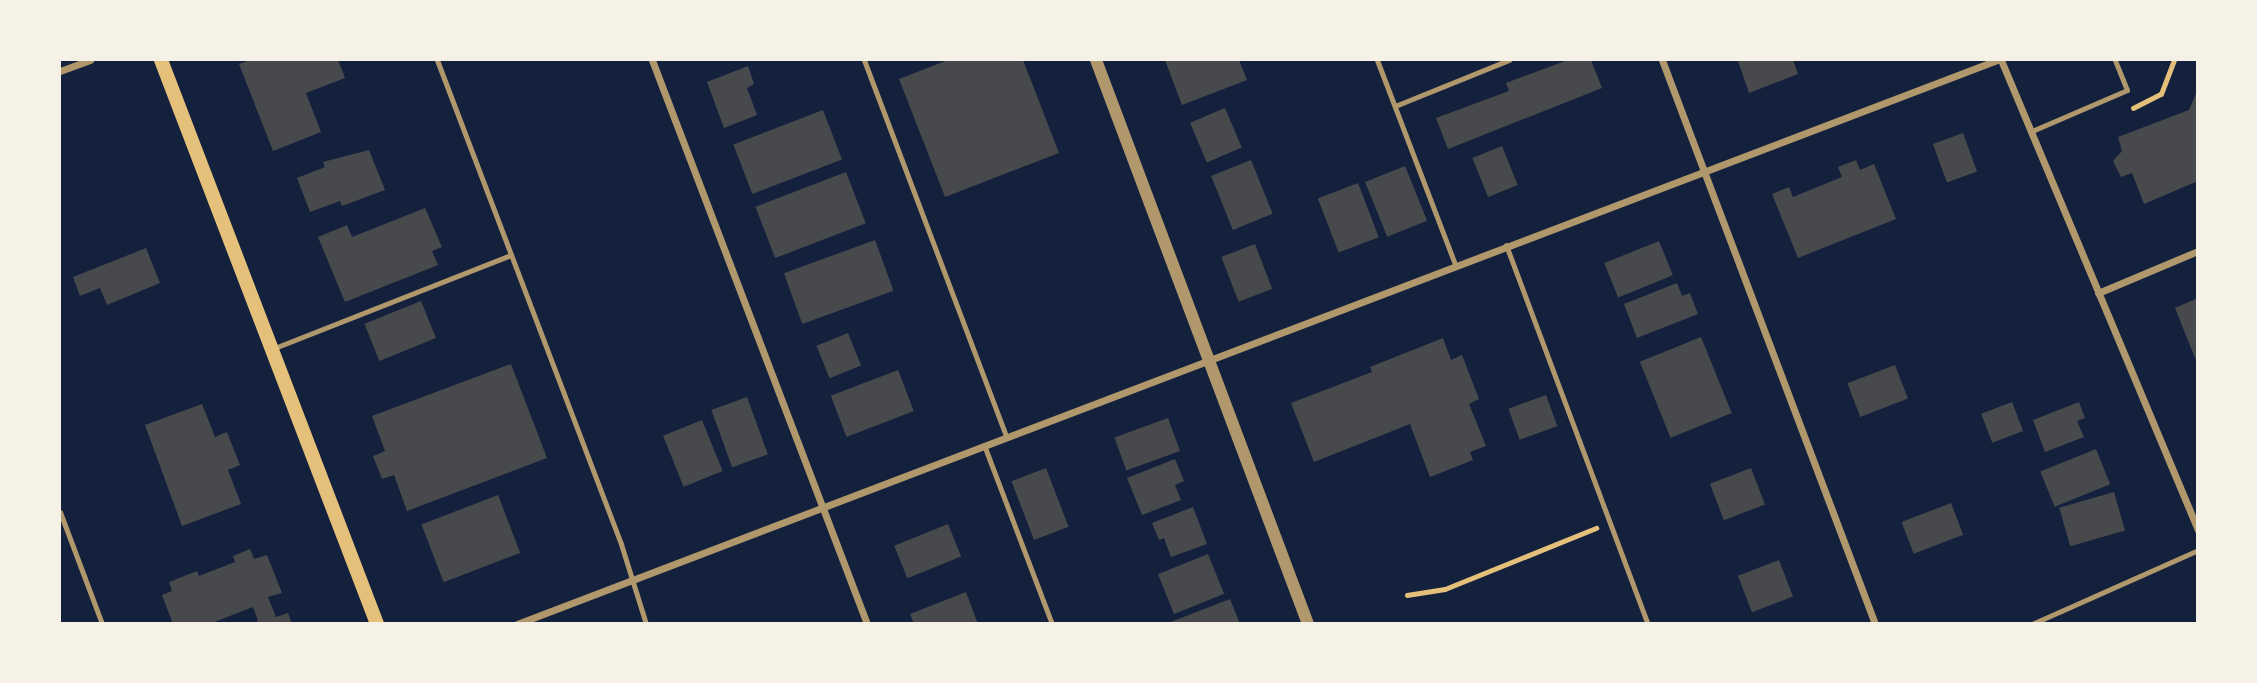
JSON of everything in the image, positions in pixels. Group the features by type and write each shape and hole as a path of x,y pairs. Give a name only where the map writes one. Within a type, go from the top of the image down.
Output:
{"main road":[{"path":"161,60 377,624"}],"street":[{"path":"60,71 90,60"},
{"path":"652,60 867,624"},
{"path":"1096,60 1308,624"},
{"path":"1662,60 1875,624"},
{"path":"517,624 1455,264 1999,60 2032,131 2197,530"},
{"path":"2098,293 2197,251"}],"lane":[{"path":"437,60 634,580 646,624"},
{"path":"864,60 1006,436"},
{"path":"1377,60 1455,264"},
{"path":"1395,106 1509,60"},
{"path":"2032,131 2127,90 2115,60"},
{"path":"1506,245 1648,624"},
{"path":"272,349 511,255"},
{"path":"984,445 1052,624"},
{"path":"60,512 102,624"},
{"path":"2032,624 2197,550"}],"path":[{"path":"1407,595 1445,589 1610,523"}],"building":[{"path":"250,60 338,60 345,78 306,93 321,132 273,151 239,64"},
{"path":"948,60 1023,60 1059,153 945,197 899,79"},
{"path":"1165,60 1239,60 1247,80 1182,105"},
{"path":"1568,60 1591,60 1602,88 1448,149 1436,118 1509,91 1506,83"},
{"path":"1793,60 1798,74 1749,93 1738,61"},
{"path":"748,66 754,84 747,88 757,115 724,128 707,82"},
{"path":"2198,89 2198,181 2144,204 2132,173 2121,177 2113,161 2122,151 2118,137 2189,110"},
{"path":"1225,108 1242,148 1207,162 1190,123"},
{"path":"823,110 842,159 752,194 733,144"},
{"path":"1963,133 1977,172 1947,182 1933,144"},
{"path":"1502,146 1518,185 1488,197 1472,158"},
{"path":"369,150 385,190 342,206 340,201 310,212 297,178 325,167 323,162"},
{"path":"1251,160 1273,214 1233,230 1211,176"},
{"path":"1856,160 1860,170 1874,164 1896,219 1798,258 1772,194 1789,187 1793,197 1842,177 1838,167"},
{"path":"1405,166 1427,221 1387,237 1365,182"},
{"path":"846,172 866,223 775,258 755,207"},
{"path":"1358,183 1379,237 1339,253 1318,198"},
{"path":"425,208 442,247 432,251 438,265 345,302 318,237 347,225 352,237"},
{"path":"875,240 893,291 802,324 784,273"},
{"path":"1659,241 1673,275 1618,297 1604,263"},
{"path":"1255,244 1272,289 1239,302 1221,257"},
{"path":"146,248 160,283 107,305 100,288 80,296 73,277"},
{"path":"1677,283 1682,296 1690,293 1698,314 1637,338 1624,304"},
{"path":"2198,298 2198,363 2197,363 2175,308"},
{"path":"421,301 436,338 379,361 364,324"},
{"path":"848,333 861,365 830,378 816,346"},
{"path":"1701,337 1732,413 1671,438 1640,362"},
{"path":"1443,338 1451,360 1462,355 1479,399 1469,404 1486,446 1470,452 1473,460 1430,477 1410,424 1314,462 1291,403 1372,372 1370,367"},
{"path":"511,364 547,458 407,511 394,475 382,479 373,456 385,451 372,416"},
{"path":"1895,365 1908,399 1860,417 1847,383"},
{"path":"898,370 914,411 847,437 831,396"},
{"path":"1546,395 1557,426 1520,440 1508,409"},
{"path":"747,397 768,454 732,467 711,410"},
{"path":"2012,402 2023,431 1992,443 1981,414"},
{"path":"2079,402 2085,418 2077,421 2084,437 2045,452 2033,420"},
{"path":"202,404 215,437 227,432 240,465 228,470 241,504 182,526 145,425"},
{"path":"1168,418 1180,451 1126,470 1114,437"},
{"path":"702,420 723,471 684,487 663,436"},
{"path":"2096,449 2110,484 2055,507 2040,471"},
{"path":"1175,459 1184,481 1175,485 1181,500 1142,515 1127,478"},
{"path":"1046,468 1069,527 1034,540 1011,481"},
{"path":"1751,468 1765,504 1724,520 1710,484"},
{"path":"2114,492 2125,530 2070,546 2059,508"},
{"path":"498,495 520,553 444,582 421,524"},
{"path":"1951,503 1963,535 1914,554 1902,522"},
{"path":"1193,507 1207,544 1171,557 1164,538 1159,540 1152,523"},
{"path":"948,524 961,556 907,578 894,546"},
{"path":"250,549 254,559 267,555 282,593 268,597 276,617 288,613 292,624 251,624 258,621 253,607 209,624 173,624 162,595 172,591 169,582 197,571 199,576 235,562 233,556"},
{"path":"1208,554 1224,594 1174,614 1158,574"},
{"path":"1779,560 1793,596 1752,612 1738,576"},
{"path":"966,592 978,624 914,624 910,614"},
{"path":"1230,599 1240,624 1168,624 1168,623"}]}
